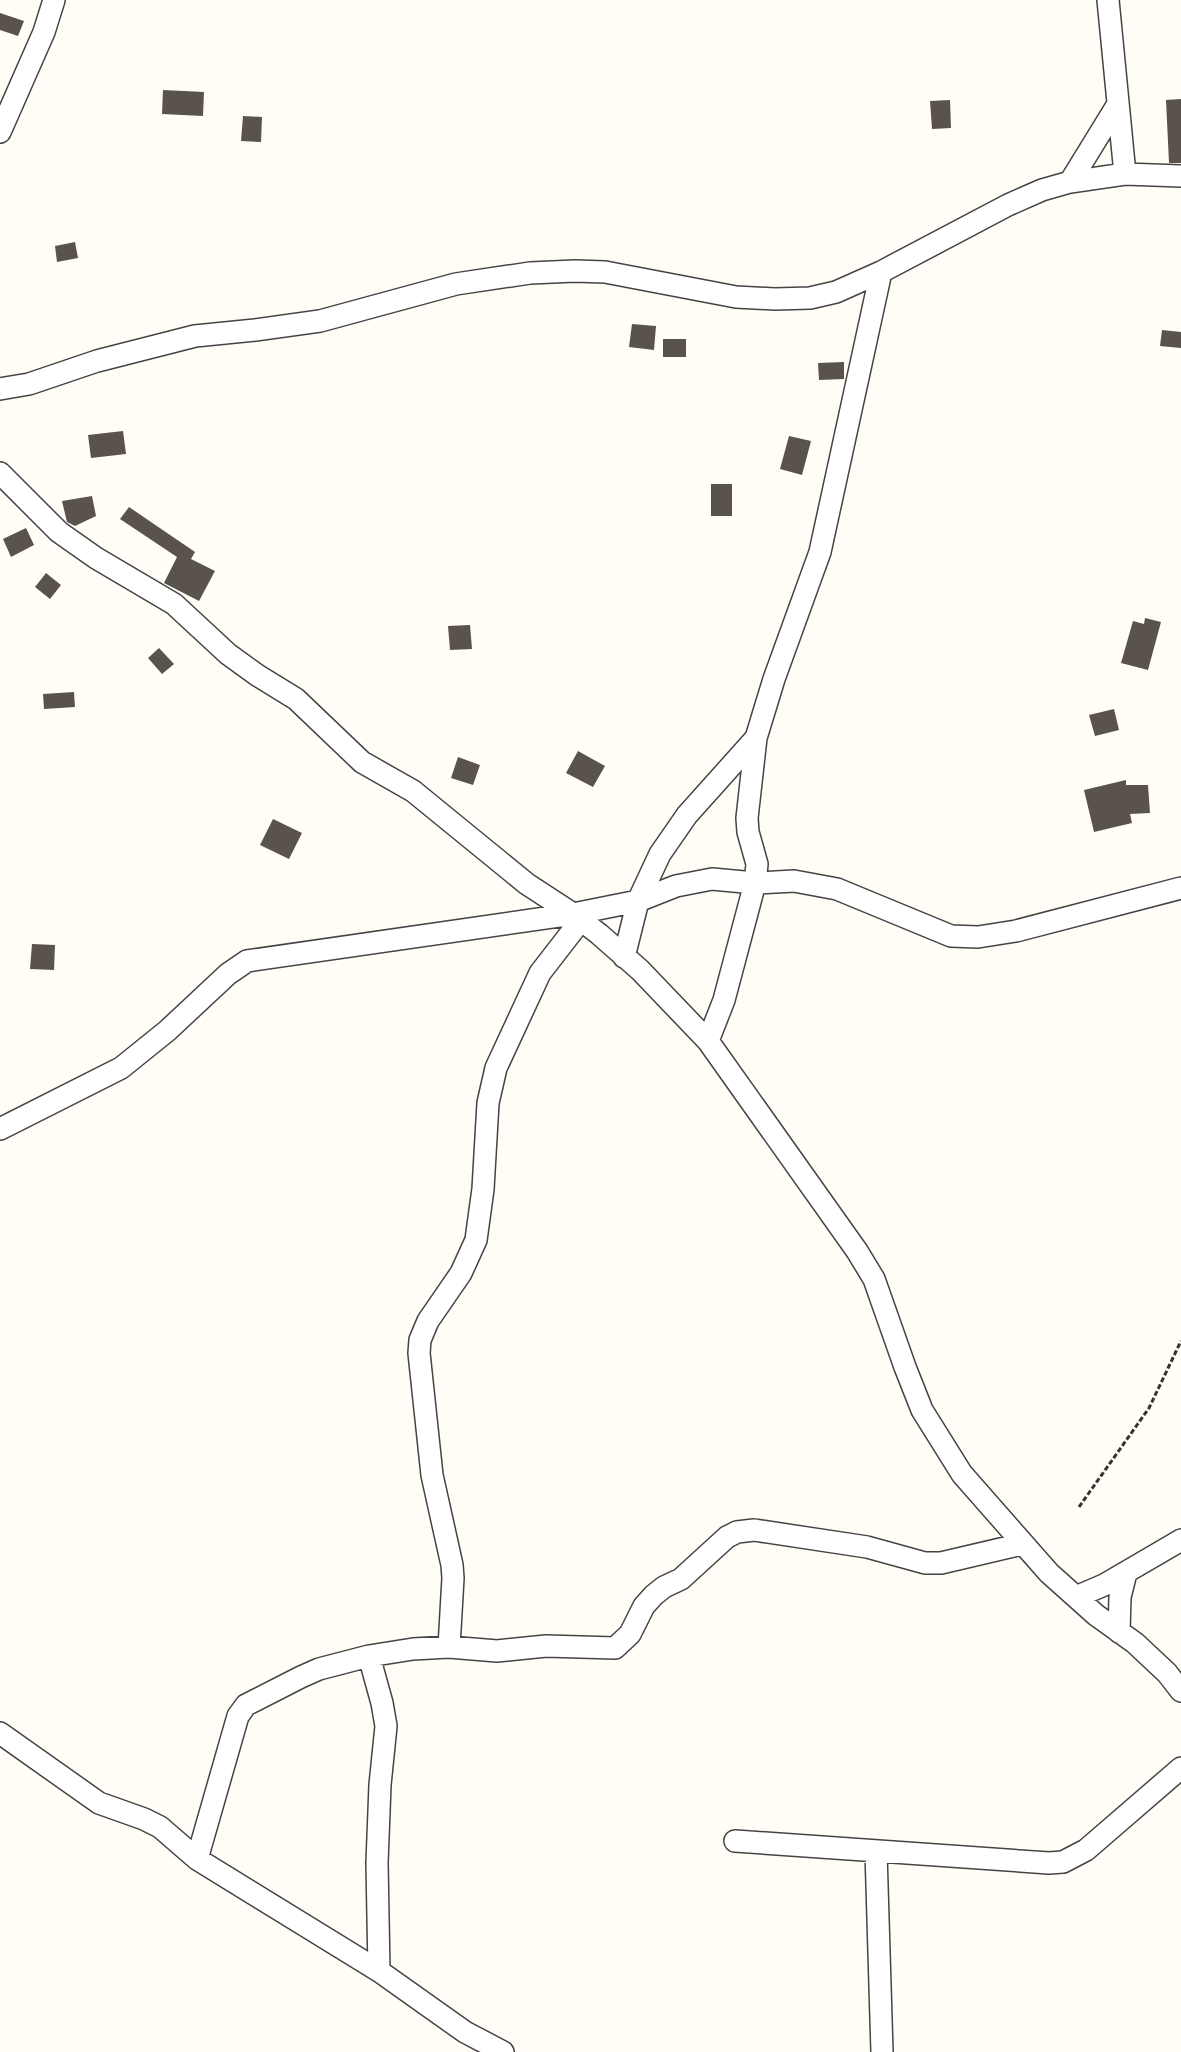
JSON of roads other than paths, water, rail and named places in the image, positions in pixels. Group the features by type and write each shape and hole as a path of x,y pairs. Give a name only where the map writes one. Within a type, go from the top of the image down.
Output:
{"street":[{"path":"0,132 44,32 54,0"},
{"path":"1108,0 1125,174"},
{"path":"1070,182 1118,104"},
{"path":"0,389 30,384 97,361 195,336 320,321 456,284 530,274 575,271 606,272 736,297 810,298 836,292 881,272 1008,205 1042,190 1070,182 1125,174 1181,176"},
{"path":"708,1041 724,1000 755,883 758,864 748,832 747,818 756,738 774,679 820,552 881,272"},
{"path":"0,473 59,532 96,558 174,604 228,654 256,675 296,698 362,762 401,782 527,884 600,934 640,970 708,1041 857,1251 874,1279 904,1367 922,1410 962,1474 1022,1544 1096,1615 1135,1643 1148,1655 1167,1673 1181,1691"},
{"path":"624,957 638,901 660,854 672,834 756,738"},
{"path":"0,1129 122,1068 167,1031 228,974 247,961 577,917 638,901 676,886 712,879 755,883 794,880 837,889 951,936 978,937 1016,931 1181,888"},
{"path":"449,1647 452,1565 432,1475 419,1353 420,1340 428,1321 461,1273 476,1240 483,1189 488,1103 496,1068 540,973 577,917"},
{"path":"197,1859 238,1716 246,1705 319,1669 369,1656 413,1649 449,1647 497,1652 546,1646 615,1648 630,1634 644,1606 654,1595 664,1587 681,1579 727,1537 737,1532 754,1530 867,1547 925,1563 941,1563 1022,1544"},
{"path":"1076,1597 1104,1585 1181,1540"},
{"path":"1119,1632 1120,1597 1126,1573"},
{"path":"369,1656 382,1703 386,1726 380,1785 377,1863 379,1971"},
{"path":"0,1733 99,1803 144,1819 160,1828 197,1859 379,1971 465,2032 502,2052"},
{"path":"735,1841 876,1852 1049,1863 1063,1862 1086,1850 1181,1768"},
{"path":"876,1852 882,2052"}]}
